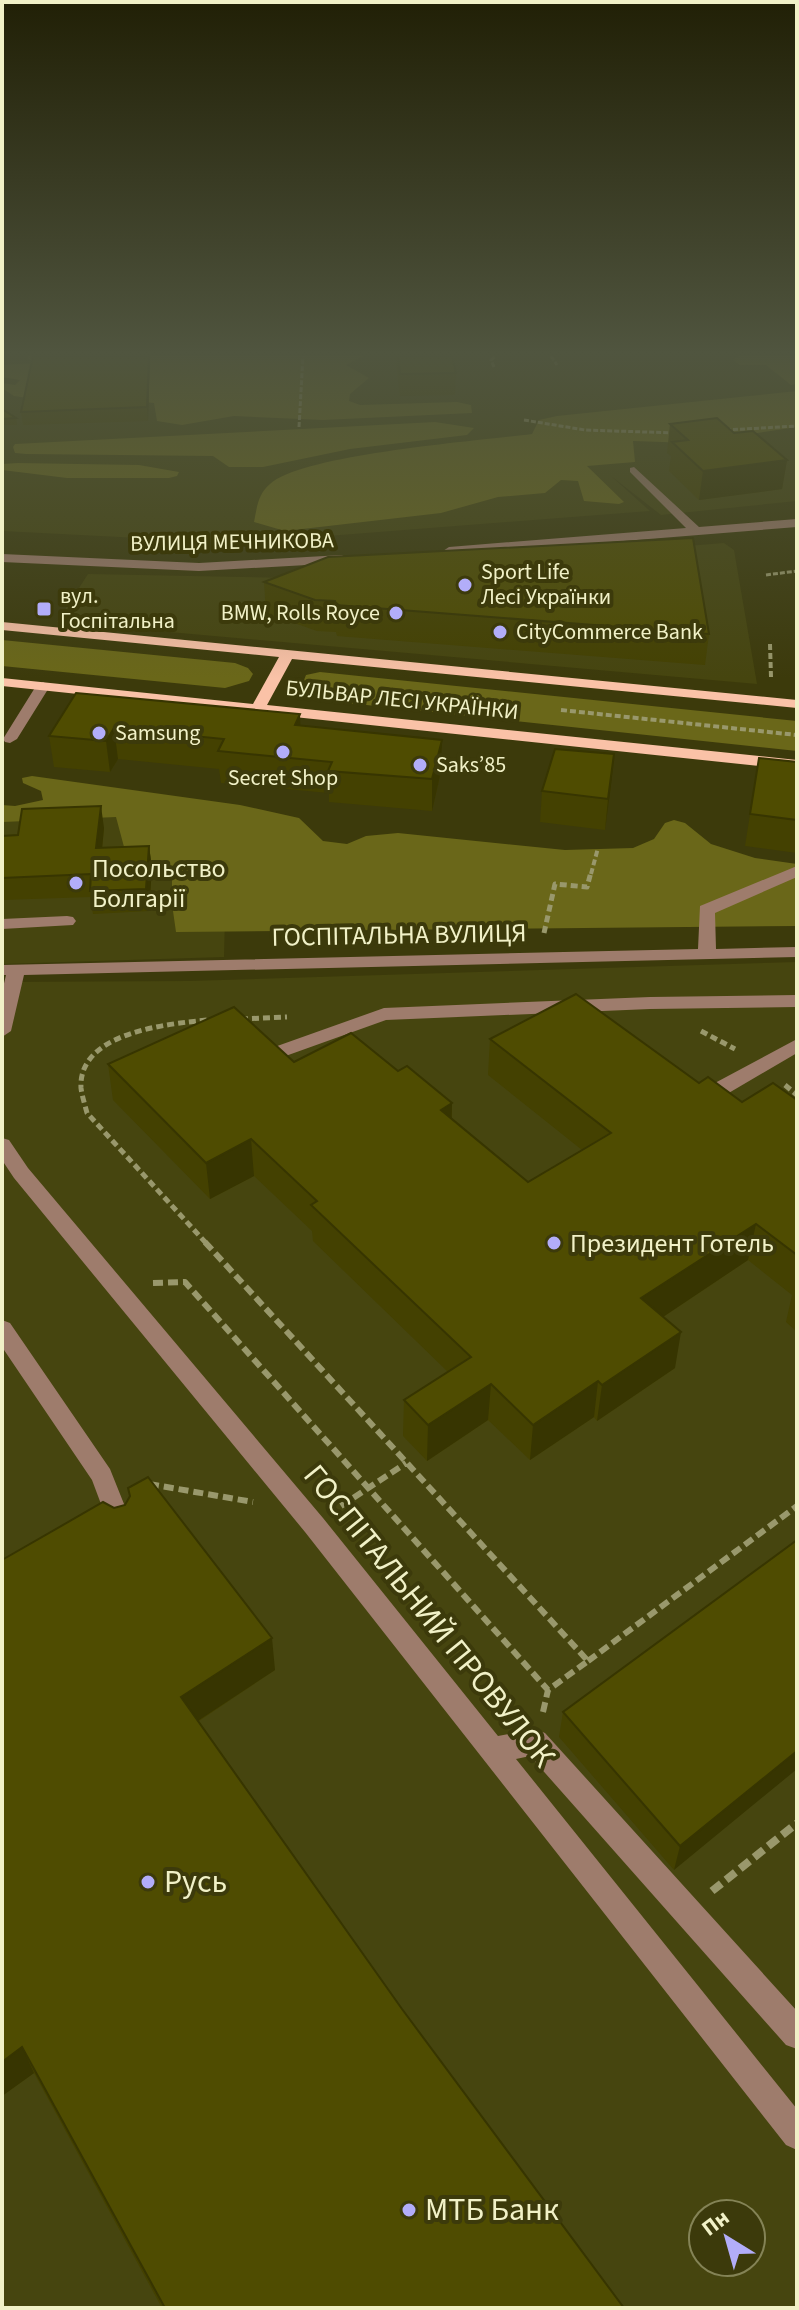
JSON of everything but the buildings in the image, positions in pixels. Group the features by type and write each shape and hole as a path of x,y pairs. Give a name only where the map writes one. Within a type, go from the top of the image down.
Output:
{"main road":[{"name":"БУЛЬВАР ЛЕСІ УКРАЇНКИ","path":"2,626 797,704"},
{"path":"259,707 288,653"},
{"name":"БУЛЬВАР ЛЕСІ УКРАЇНКИ","path":"2,682 797,765"}],"street":[{"path":"634,470 696,531"},
{"path":"431,553 797,523"},
{"name":"ВУЛИЦЯ МЕЧНИКОВА","path":"2,558 199,567 356,558"},
{"path":"10,739 43,686"},
{"path":"707,954 706,910 797,871"},
{"path":"2,924 67,921"},
{"name":"ГОСПІТАЛЬНА ВУЛИЦЯ","path":"9,970 797,952"},
{"path":"2,1031 9,970"},
{"path":"273,1054 384,1014 650,1003 797,1001"},
{"path":"720,1089 797,1045"},
{"name":"ГОСПІТАЛЬНИЙ ПРОВУЛОК","path":"2,1145 21,1173 302,1511 495,1750 797,2134"},
{"path":"2,1329 102,1476 122,1529"},
{"path":"495,1750 535,1742 797,2034"}],"path":[{"path":"766,575 797,571"},
{"path":"770,644 771,677"},
{"path":"544,936 555,884 587,887 598,848"},
{"path":"650,1003 763,1065 797,1095"},
{"path":"236,1019 295,1017"},
{"path":"221,1020 154,1026 114,1038 87,1063 81,1098 87,1113 588,1661"},
{"path":"113,1284 185,1282 548,1690 797,1506"},
{"path":"367,1487 406,1463"},
{"path":"102,1476 302,1511"},
{"path":"721,1884 797,1823"}],"shaded area":[{"path":"2,464 797,464 797,501 661,515 611,476 650,511 237,543 2,531"},
{"path":"2,464 139,465 179,472 177,476 169,478 67,478 2,470"},
{"path":"224,464 278,464 263,467 229,467"},
{"path":"613,464 587,466 624,502 584,501 578,481 561,480 545,493 498,497 441,513 285,531 254,522 260,496 270,484 318,465"},
{"path":"724,543 734,550 757,684 57,622 88,574 293,578"},
{"path":"2,640 235,663 248,668 253,674 249,681 225,688 2,666"},
{"path":"320,672 797,721 797,751 310,699 299,693 306,675"},
{"path":"32,776 240,805 299,818 323,841 347,844 366,836 398,833 565,850 633,848 654,839 665,823 674,820 685,823 711,844 755,858 797,864 797,926 176,932 172,866 127,858 116,817 3,822 2,825 2,805 15,806 43,800 41,791 23,783 22,778"},
{"path":"105,815 252,827 225,916 224,957 2,964 2,819"},
{"path":"797,962 797,2308 2,2308 2,982 189,981"}],"place":[{"name":"Sport Life Лесі Українки","path":"465,585"},
{"name":"вул. Госпітальна","path":"44,609"},
{"name":"BMW, Rolls Royce","path":"396,613"},
{"name":"CityCommerce Bank","path":"500,632"},
{"name":"Samsung","path":"99,733"},
{"name":"Secret Shop","path":"283,752"},
{"name":"Saks’85","path":"420,765"},
{"name":"Посольство Болгарії","path":"76,883"},
{"name":"Президент Готель","path":"554,1243"},
{"name":"Русь","path":"148,1882"},
{"name":"МТБ Банк","path":"409,2210"}]}
